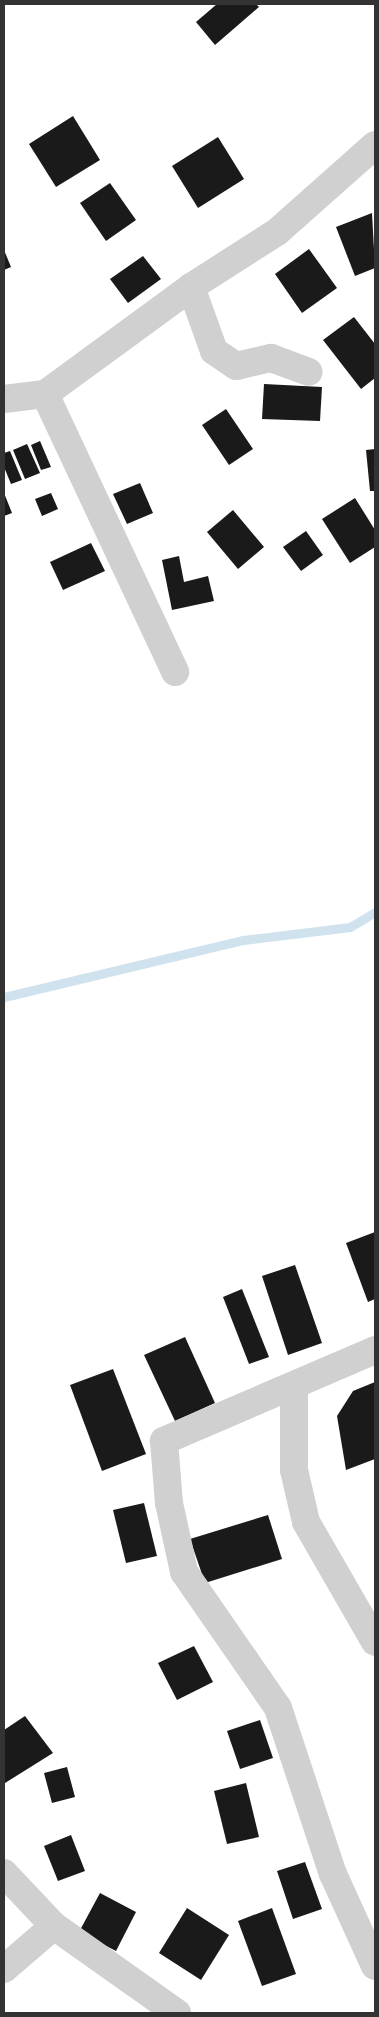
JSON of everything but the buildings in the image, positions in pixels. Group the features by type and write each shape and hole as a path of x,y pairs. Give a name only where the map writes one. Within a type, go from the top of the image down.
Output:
{"street":[{"path":"4,399 45,394 191,287 277,232 375,145"},
{"path":"191,287 214,351 236,366 272,358 309,372"},
{"path":"45,394 175,672"},
{"path":"375,1350 164,1441 169,1503 184,1572 278,1708 333,1874 375,1966"},
{"path":"294,1386 294,1470 306,1522 375,1642"},
{"path":"4,1873 54,1926 177,2013"},
{"path":"4,1969 54,1926"}],"waterway":[{"path":"4,997 243,940 350,927 375,912"}]}
